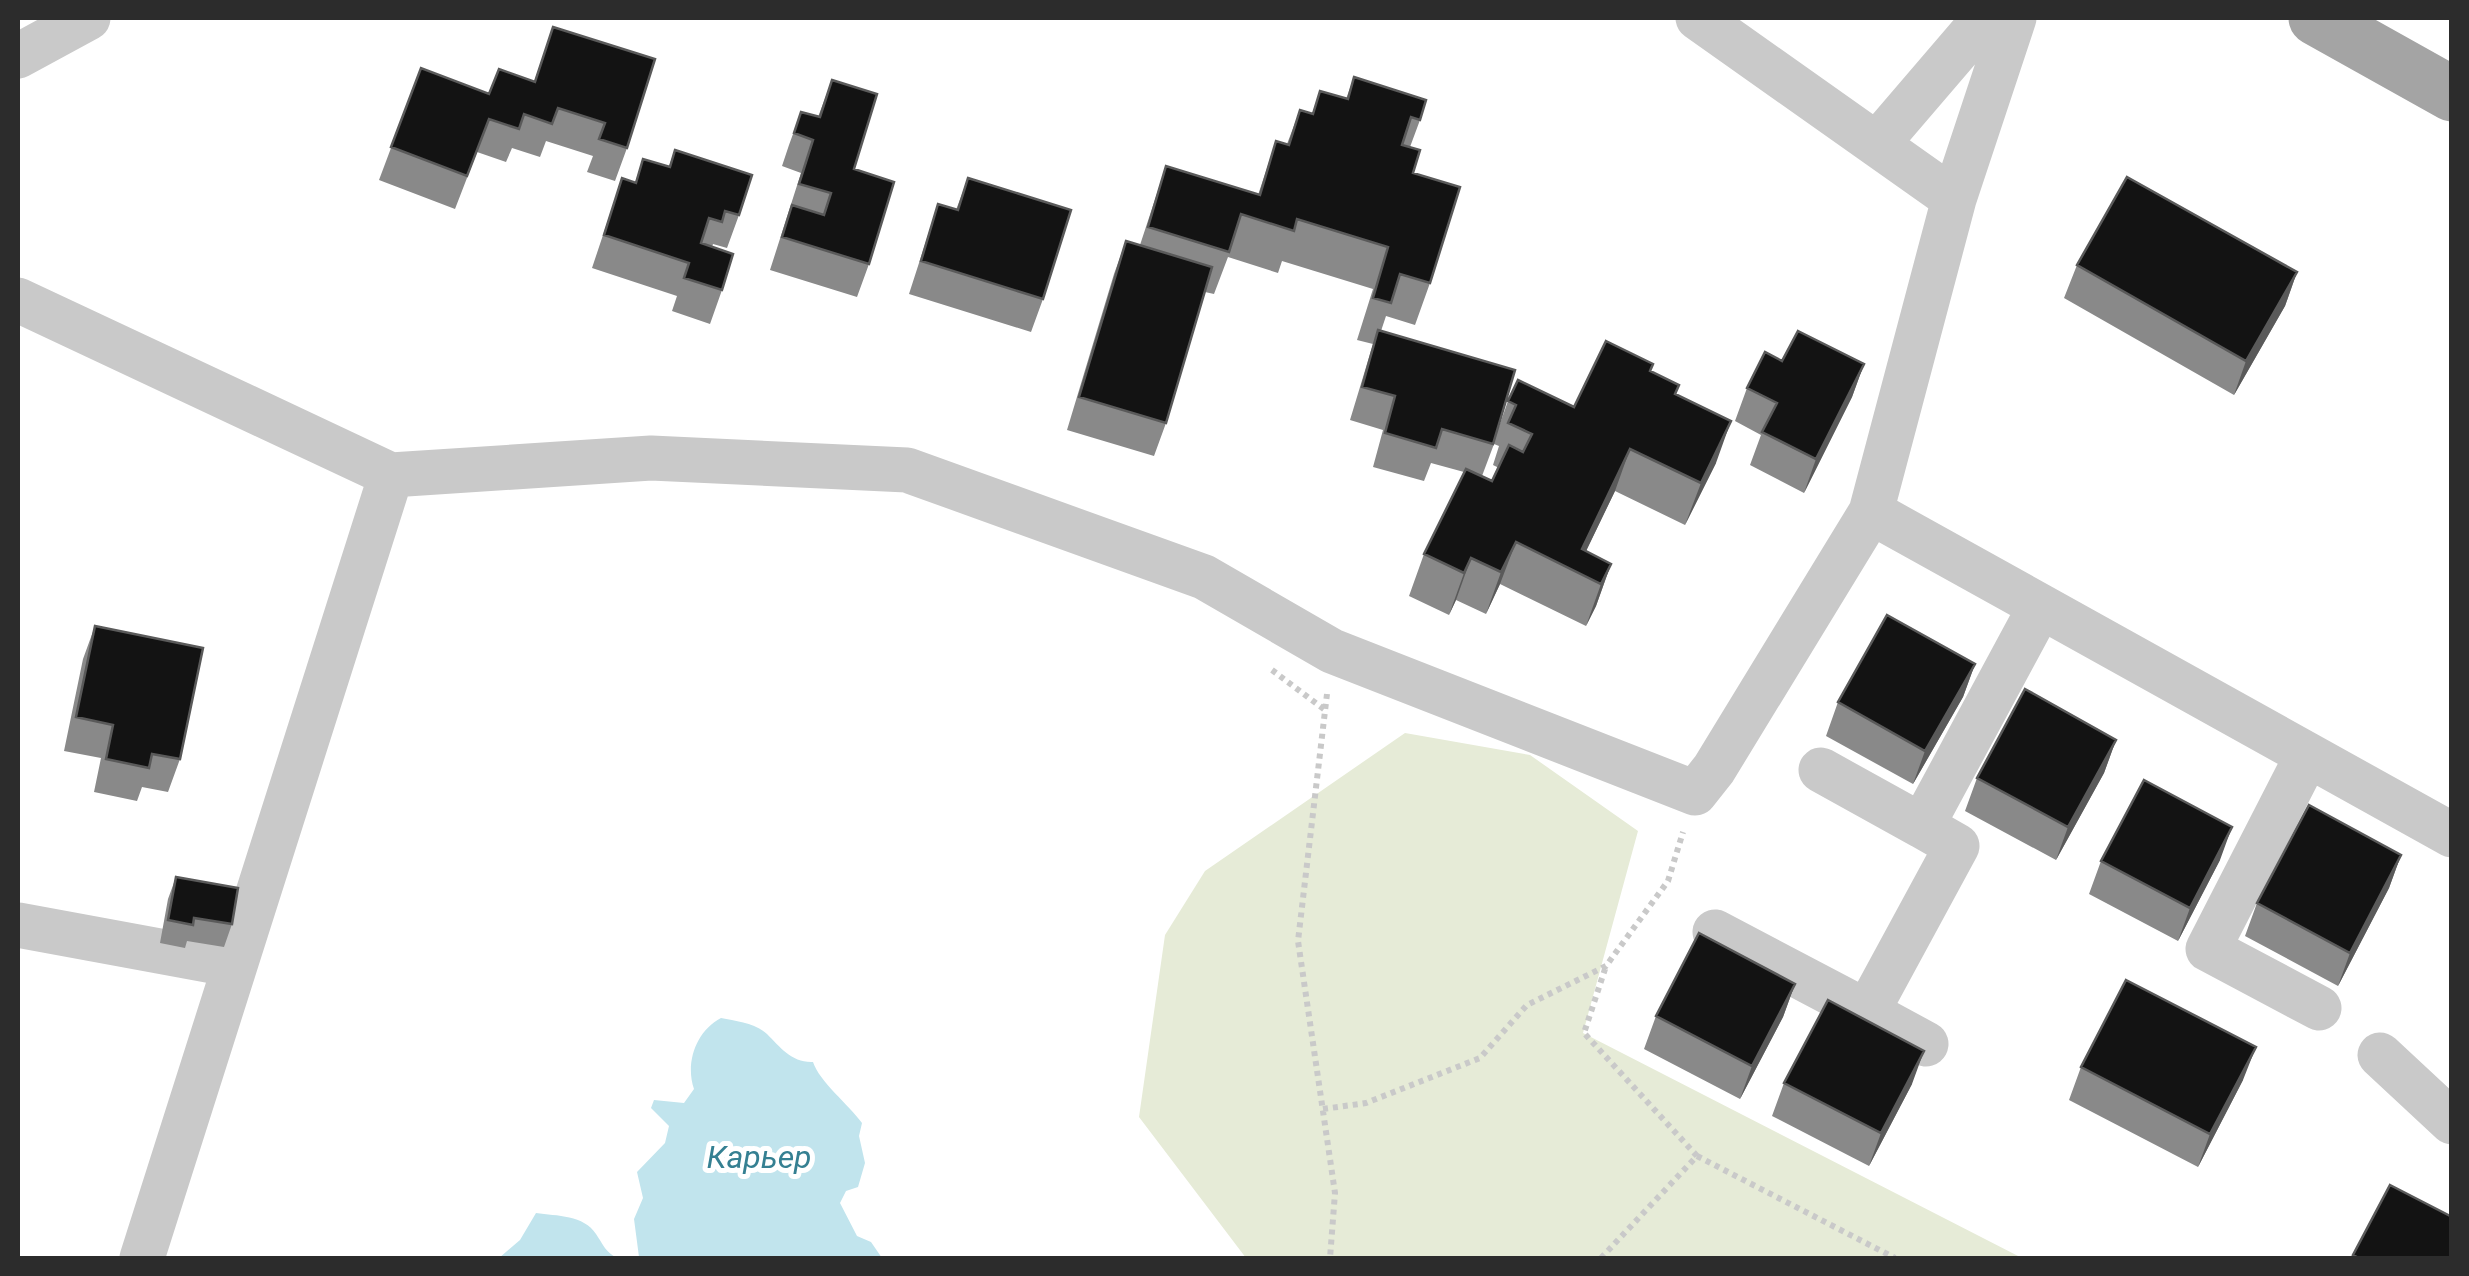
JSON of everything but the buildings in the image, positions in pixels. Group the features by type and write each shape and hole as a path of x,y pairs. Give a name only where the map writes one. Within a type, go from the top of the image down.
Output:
{"main road":[{"path":"2316,18 2452,94"}],"street":[{"path":"18,56 88,18"},
{"path":"1698,18 1954,199"},
{"path":"1878,144 1986,18"},
{"path":"18,300 391,475 651,458 907,470 1204,577 1332,652 1695,792 1714,769 1870,512 1882,484 1954,199 2014,18"},
{"path":"142,1258 391,475"},
{"path":"1870,512 2452,835"},
{"path":"1922,826 2039,609"},
{"path":"2308,756 2208,949 2319,1008"},
{"path":"1821,770 1958,846 1868,1012"},
{"path":"18,924 235,965"},
{"path":"1716,932 1926,1044"},
{"path":"2380,1055 2452,1122"}],"path":[{"path":"1330,1258 1335,1193 1298,941 1332,652"},
{"path":"1695,792 1668,881 1606,966 1584,1033 1697,1156 1895,1258"},
{"path":"1323,1108 1366,1102 1480,1058 1527,1005 1606,966"},
{"path":"1601,1258 1697,1156"}],"green space":[{"path":"1405,733 1530,755 1638,831 1583,1033 2022,1258 1246,1258 1139,1117 1165,935 1205,871"}],"water":[{"name":"Карьер","path":"721,1018 757,1027 793,1057 813,1062 821,1077 862,1123 859,1136 865,1163 858,1187 846,1191 840,1203 857,1236 871,1242 882,1258 636,1258 639,1257 634,1219 643,1198 637,1172 665,1143 669,1126 651,1108 654,1100 684,1103 694,1089 692,1059 699,1039"},
{"path":"536,1213 585,1223 617,1258 499,1258 520,1240"}]}
